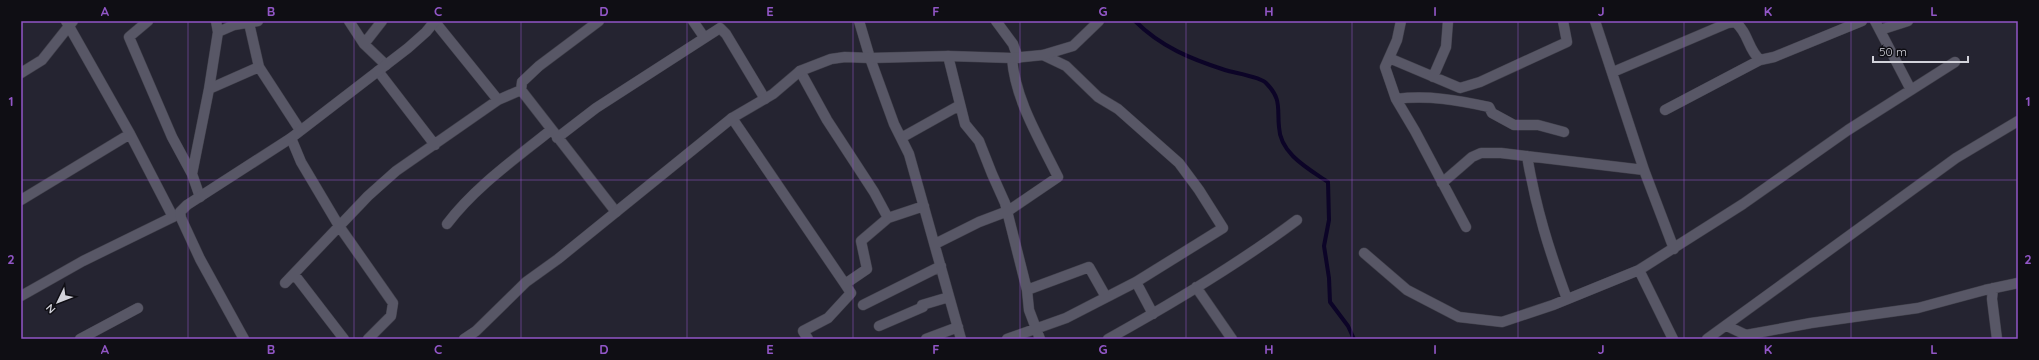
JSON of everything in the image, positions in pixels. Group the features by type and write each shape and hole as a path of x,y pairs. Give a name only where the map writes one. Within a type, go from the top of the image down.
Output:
{"street":[{"path":"148,21 129,37 172,137 192,174 200,197"},
{"path":"192,174 209,89 218,32 216,21"},
{"path":"349,21 435,145"},
{"path":"364,44 382,21"},
{"path":"21,296 83,261 176,215 183,208 291,138 382,68 426,32 435,21 498,100"},
{"path":"693,21 704,37"},
{"path":"859,21 870,58 894,124 909,154 961,339"},
{"path":"935,244 979,222 1008,211 1058,177 1024,105 1013,73 1015,58 1013,44 996,21"},
{"path":"464,339 476,331 526,282 558,259 732,118 765,99 800,71 831,59 948,56 1015,58 1043,55 1073,46 1099,21"},
{"path":"1401,21 1397,40 1385,67 1396,99 1415,131 1466,227"},
{"path":"1433,77 1446,47 1448,21"},
{"path":"1389,58 1460,88 1480,82 1567,42 1563,21"},
{"path":"1595,21 1644,170 1674,249"},
{"path":"1665,110 1760,60 1774,56 1862,21"},
{"path":"1908,21 1877,25 1911,90"},
{"path":"21,72 42,60 69,22 244,339"},
{"path":"218,32 234,25 253,22 259,67 300,130"},
{"path":"596,22 539,66 522,82 521,90 616,212"},
{"path":"1613,72 1728,23 1735,22 1743,28 1753,53 1760,60"},
{"path":"447,224 457,211 486,183 554,134 720,28 726,34 765,99"},
{"path":"1006,339 1039,334 1066,318 1136,282 1223,228 1179,163 1118,108 1098,97 1066,66 1043,55"},
{"path":"948,56 965,124 978,141 1008,211 1027,290 1029,310 1039,334"},
{"path":"1364,253 1407,290 1459,317 1502,322 1567,299 1639,270 1743,204 1848,130 1955,62"},
{"path":"209,89 259,67"},
{"path":"800,71 827,120 874,192 888,218"},
{"path":"285,283 368,196 396,171 498,100 521,90"},
{"path":"1396,99 1418,96 1459,100 1489,107 1492,113 1514,125 1538,125 1564,132"},
{"path":"901,138 960,105"},
{"path":"732,118 851,293 828,318 803,331 808,339"},
{"path":"1707,339 1727,326 1821,254 1956,158 2018,121"},
{"path":"21,200 130,134"},
{"path":"291,138 301,162 339,226 393,303 391,316 368,339"},
{"path":"1442,183 1472,157 1482,153 1527,156 1644,170"},
{"path":"1527,156 1540,220 1567,299"},
{"path":"845,284 866,269 861,241 888,218 924,206"},
{"path":"1108,339 1230,268 1297,220"},
{"path":"862,305 941,266"},
{"path":"1027,290 1089,267 1106,297"},
{"path":"1639,270 1673,339"},
{"path":"294,274 344,339"},
{"path":"1136,282 1153,314"},
{"path":"1727,326 1746,335 1811,323 1918,308 1993,288 2018,283"},
{"path":"1196,287 1228,338"},
{"path":"1993,288 1992,299 1997,339"},
{"path":"879,326 923,307 922,305 949,297"},
{"path":"80,339 138,308"},
{"path":"926,339 958,327"},
{"path":"1125,330 1130,339"}],"waterway":[{"path":"1135,21 1155,38 1188,57 1212,66 1259,79 1266,83 1271,89 1277,99 1279,127 1284,145 1304,166 1328,182 1329,220 1324,246 1329,278 1330,302 1348,326 1354,339"}]}
